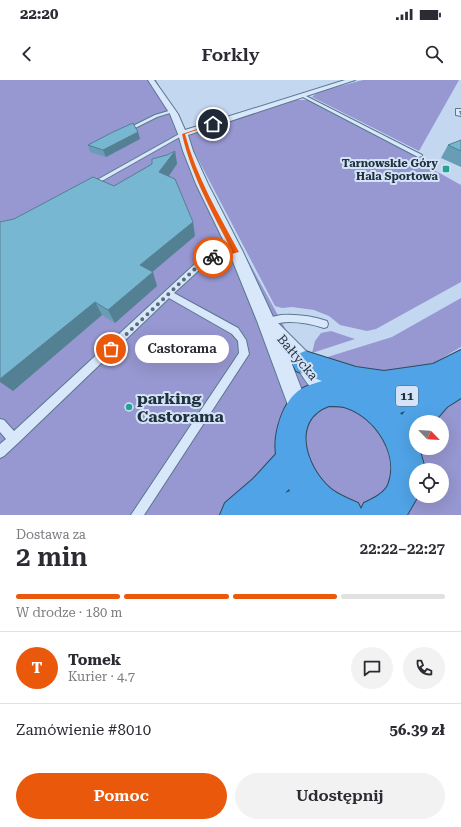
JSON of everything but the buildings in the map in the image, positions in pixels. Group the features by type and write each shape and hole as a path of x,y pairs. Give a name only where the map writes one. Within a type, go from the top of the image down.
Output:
{"highway":[{"name":"11","path":"401,438 436,397 461,362"},
{"path":"305,363 356,380 384,384 449,379"},
{"name":"11","path":"372,405 390,402 410,396 449,379"},
{"path":"346,515 329,508 316,497 302,479 293,459 290,441 294,420 299,409 313,397 330,392 344,393 354,396 372,405 386,416 401,438 408,463 406,485 403,493 389,509 376,515"},
{"path":"237,515 265,491 293,459"},
{"path":"279,515 305,501 316,497"}],"street":[{"name":"Bałtycka","path":"151,80 172,111 179,128 184,134 188,151 211,205 236,252 266,321 299,409"},
{"path":"184,134 352,80"},
{"name":"Bałtycka","path":"266,321 305,363 313,377 330,392"}],"lane":[{"path":"302,96 420,156"},
{"path":"461,110 457,110 457,114 461,114"},
{"path":"121,133 156,116 172,111"},
{"path":"84,189 184,134"},
{"path":"0,452 207,259 236,252"},
{"path":"137,515 244,354 242,340 235,331 169,294"},
{"path":"266,321 281,318 298,318 324,324"},
{"path":"0,424 14,439"}],"shaded area":[{"path":"0,80 156,80 208,187 328,407 336,405 350,408 362,415 380,430 461,372 461,515 0,515"},
{"path":"363,80 459,80 419,151 312,97 318,92"},
{"path":"293,100 308,100 429,163 425,165 461,185 461,282 376,329 367,331 340,325 329,316 314,310 292,307 282,308 275,306 187,138 192,133"},
{"path":"461,298 461,347 425,368 391,377 321,359 392,337"},
{"path":"331,331 355,339 312,353 315,341 321,333"}],"way so far":[{"path":"111,349 199,265 207,259 213,257"}],"place":[{"name":"Tarnowskie Góry Hala Sportowa","path":"446,169"},
{"name":"Castorama","path":"111,349"},
{"name":"parking Castorama","path":"129,407"}],"route":[{"path":"213,124 184,134 188,151 211,205 236,252 213,257"}]}
